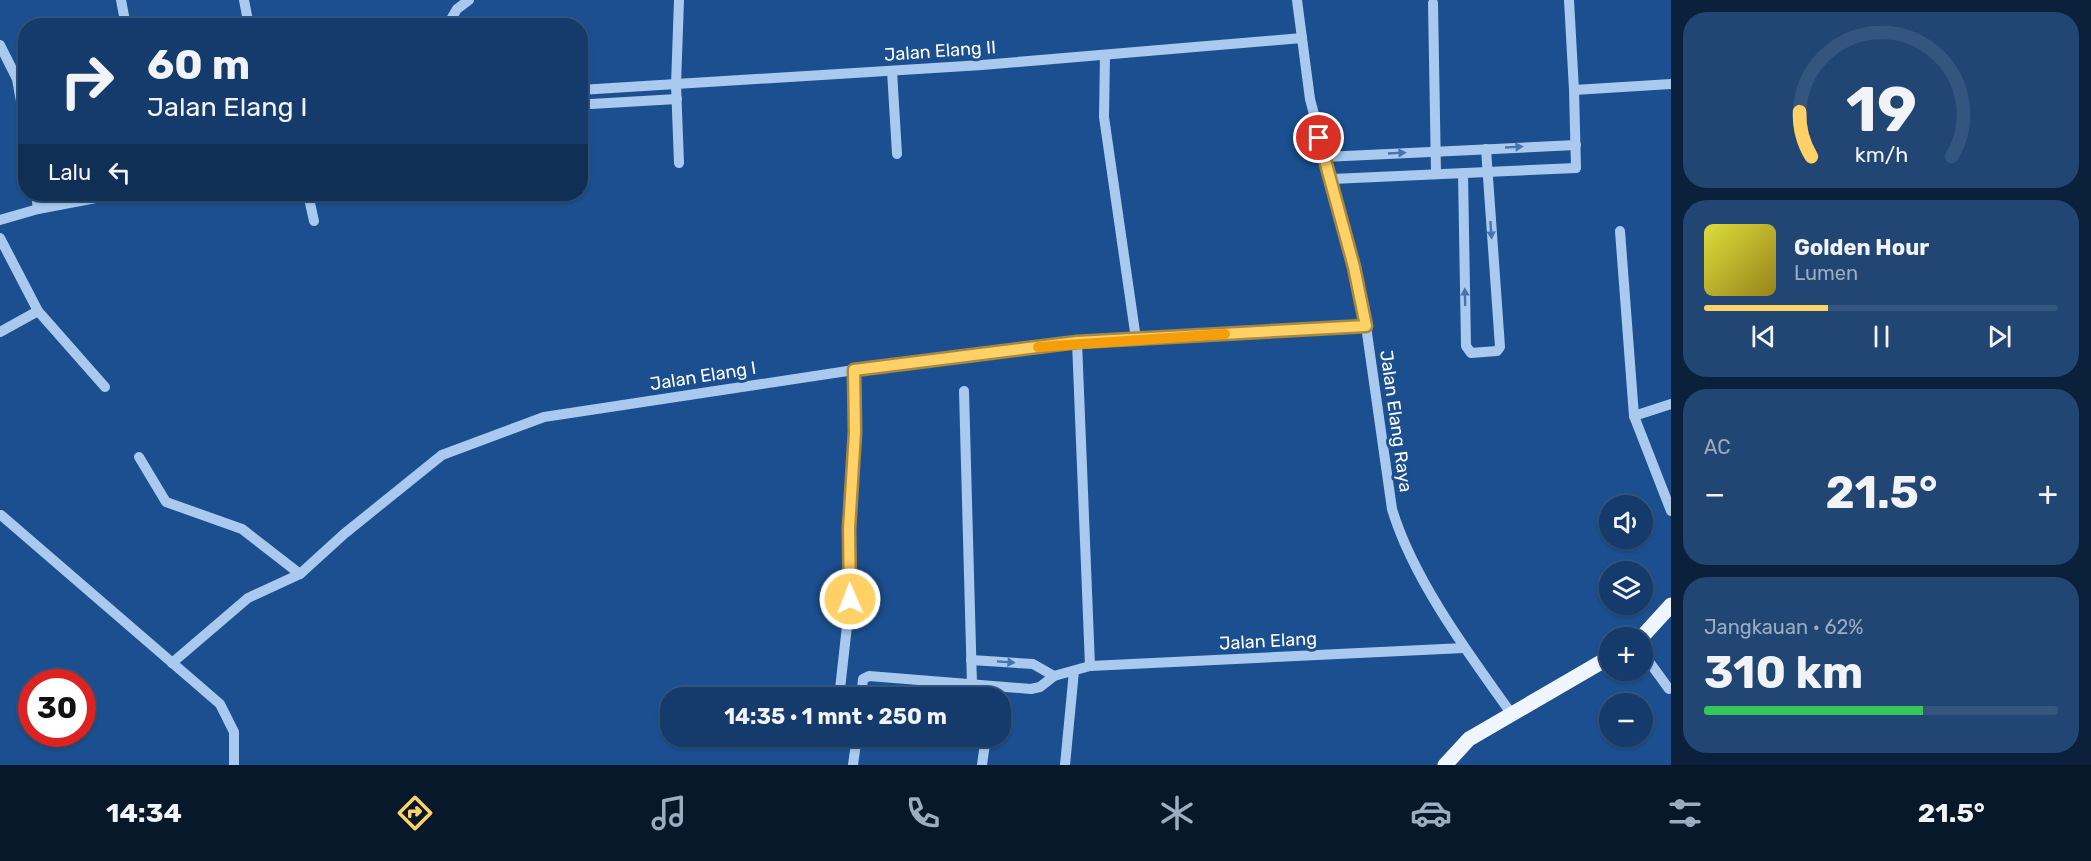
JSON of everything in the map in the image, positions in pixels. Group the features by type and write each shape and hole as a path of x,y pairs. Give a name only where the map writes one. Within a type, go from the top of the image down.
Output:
{"main road":[{"path":"1651,627 1671,605"},
{"path":"1445,765 1469,739 1599,663"}],"street":[{"path":"121,0 124,18"},
{"path":"244,0 247,18"},
{"path":"452,18 457,9 469,0"},
{"path":"679,0 676,85 679,163"},
{"name":"Jalan Elang Raya","path":"1297,0 1310,99 1354,267 1366,326 1395,519 1405,548 1464,648 1511,713"},
{"path":"1332,179 1575,168 1569,0"},
{"path":"1433,3 1436,173"},
{"name":"Jalan Elang II","path":"588,90 892,72 1302,38"},
{"path":"0,45 18,85"},
{"path":"1105,55 1104,117 1136,339"},
{"path":"892,72 897,154"},
{"path":"1574,90 1671,84"},
{"path":"591,104 677,99"},
{"path":"1324,157 1575,145"},
{"path":"1463,173 1466,346 1472,353 1497,351 1500,348 1486,149"},
{"path":"37,201 38,209"},
{"path":"0,220 38,209 80,201"},
{"path":"310,201 314,221"},
{"path":"1620,231 1634,416 1671,511"},
{"path":"0,238 38,311 105,387"},
{"path":"0,332 38,311"},
{"name":"Jalan Elang I","path":"172,663 248,598 300,574 344,534 442,455 544,417 854,370 1077,342 1366,326"},
{"path":"1077,342 1090,666"},
{"path":"840,687 850,599 849,529 855,432 854,370"},
{"path":"964,391 972,685"},
{"path":"1634,416 1671,404"},
{"path":"139,457 166,502 242,529 300,574"},
{"path":"1,515 220,704 234,732 234,765"},
{"name":"Jalan Elang","path":"1011,691 1040,687 1054,676 1090,666 1464,648"},
{"path":"970,660 1034,664 1054,676"},
{"path":"1653,666 1669,689"},
{"path":"1065,765 1074,671"},
{"name":"Jalan Elang","path":"862,687 863,679 869,676 978,687"},
{"path":"853,765 855,747"},
{"path":"982,765 984,747"}],"slow traffic":[{"path":"1038,347 1077,342 1225,334"}],"route":[{"path":"850,599 849,529 855,432 854,370 1077,342 1366,326 1354,267 1332,179 1319,138"}]}
